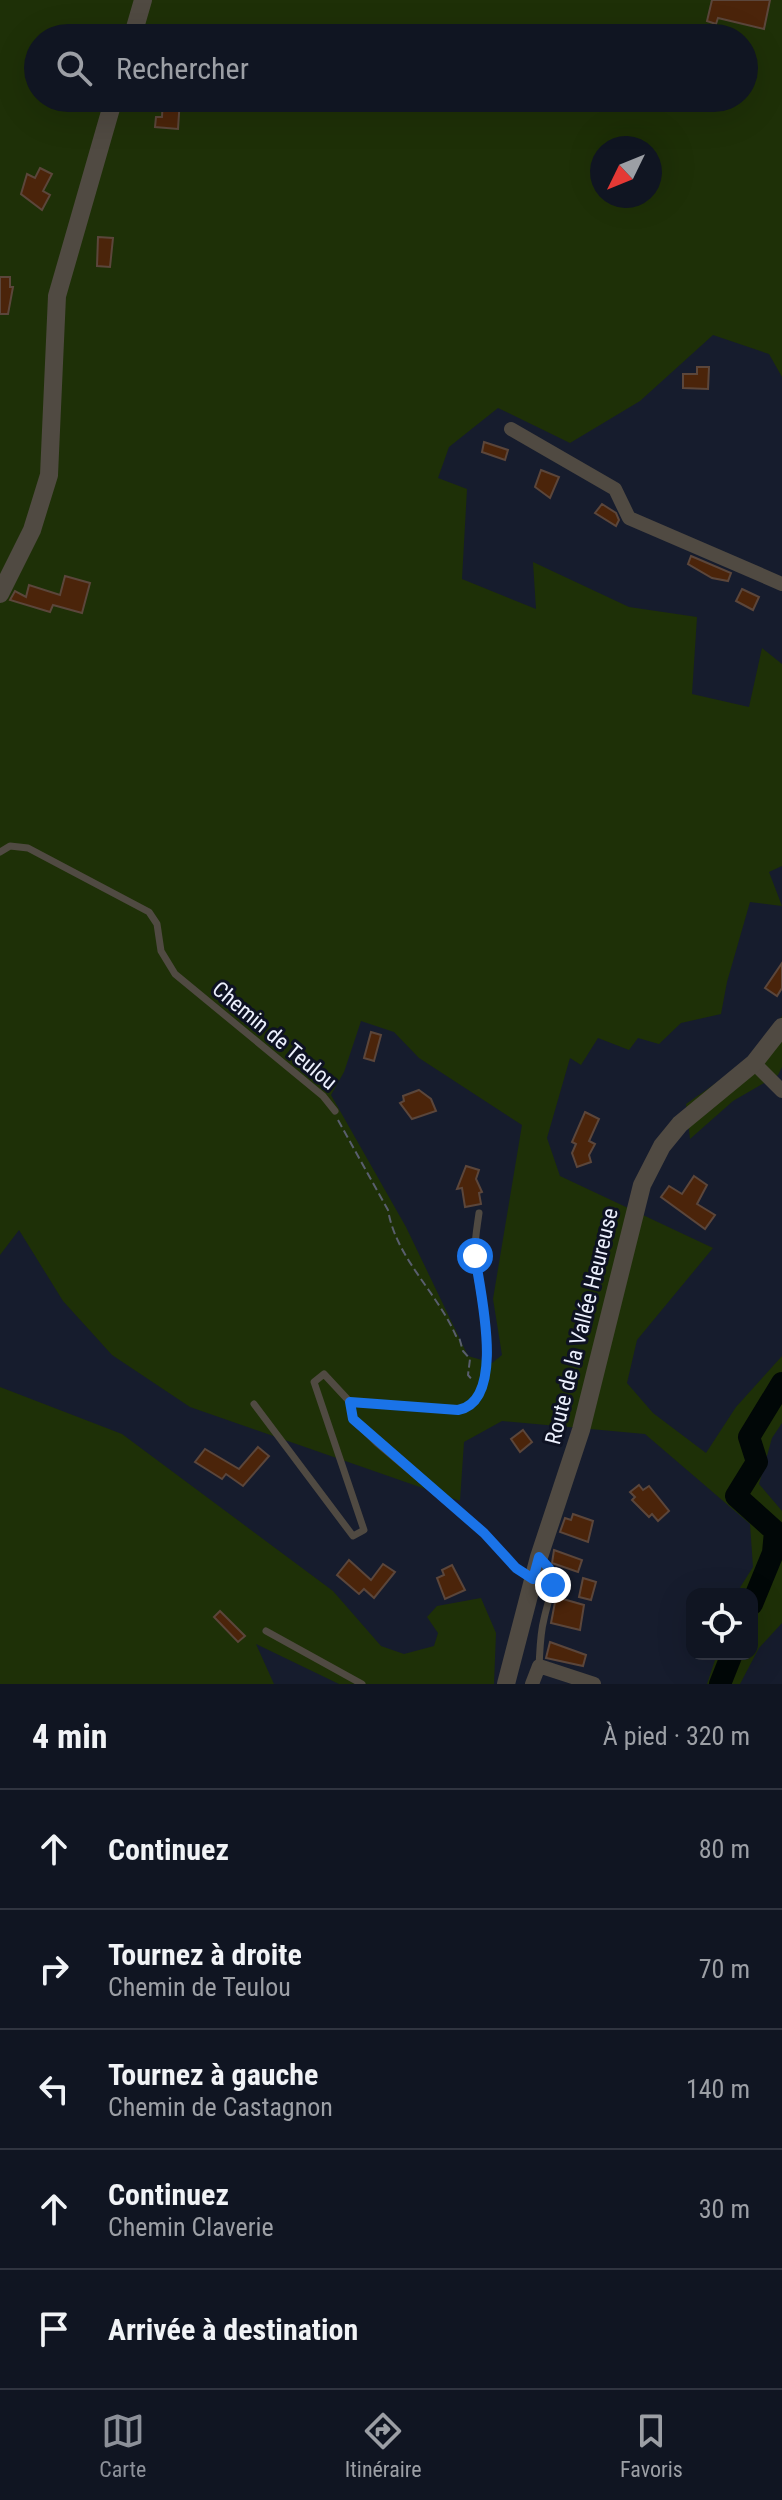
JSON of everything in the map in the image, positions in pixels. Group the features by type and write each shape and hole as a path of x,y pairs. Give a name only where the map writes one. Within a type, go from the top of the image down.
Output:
{"street":[{"path":"136,24 143,0"},
{"path":"0,594 32,530 49,475 57,296 110,112"},
{"path":"511,429 615,489 629,518 782,584"},
{"name":"Route de la Vallée Heureuse","path":"506,1684 539,1557 567,1479 642,1185 662,1146 680,1124 754,1063 782,1027"},
{"path":"754,1063 782,1091"},
{"path":"532,1684 539,1666 594,1684"}],"lane":[{"name":"Chemin de Teulou","path":"0,852 10,846 28,848 149,912 157,924 161,951 175,974 323,1096 335,1111"},
{"path":"350,1402 458,1410 469,1408 479,1400 489,1353 475,1256 479,1213"},
{"path":"254,1404 353,1536 364,1530 314,1382 324,1374 350,1402 353,1419 377,1443 484,1533 516,1568 533,1579"},
{"path":"539,1557 549,1568 553,1585 543,1622 539,1666"},
{"path":"266,1631 362,1684"}],"path":[{"name":"Chemin de Teulou","path":"335,1111 388,1210 390,1222 415,1272 444,1308 459,1337 463,1351 470,1359 468,1375"}],"green space":[{"path":"0,0 782,0 782,377 769,354 713,335 640,401 570,443 498,408 449,447 438,478 467,489 462,579 536,609 533,562 629,607 697,617 692,694 749,707 762,648 782,664 782,866 769,872 782,906 750,902 721,1014 681,1023 659,1044 638,1038 629,1050 598,1038 581,1065 570,1058 547,1138 560,1176 713,1248 637,1340 627,1383 653,1413 706,1453 736,1407 782,1356 782,1423 772,1438 759,1484 782,1511 782,1623 758,1650 758,1588 740,1588 753,1567 750,1524 645,1434 502,1421 464,1442 460,1501 190,1407 112,1355 63,1301 19,1230 0,1255","holes":["361,1021 394,1032 419,1058 522,1125 493,1299 502,1355 492,1363 468,1356 406,1227 331,1095 344,1072"]},
{"path":"782,1016 782,1067 778,1075 733,1101 690,1139 686,1104 750,1055"},
{"path":"0,1387 122,1434 333,1591 381,1646 404,1654 434,1646 438,1633 427,1617 437,1606 481,1598 496,1633 494,1684 339,1684 256,1644 274,1684 0,1684"},
{"path":"715,1660 753,1660 740,1684 707,1684"}],"building":[{"path":"712,0 770,0 764,29 758,28 758,24 718,18 716,24 707,21"},
{"path":"162,112 179,112 178,129 155,127 156,117 162,117"},
{"path":"40,168 52,174 43,191 50,195 42,210 21,194 27,174 35,178"},
{"path":"98,237 113,238 110,267 97,266"},
{"path":"0,277 10,277 10,287 13,287 8,314 0,314"},
{"path":"697,367 709,367 708,389 683,388 683,374 697,374"},
{"path":"484,442 508,450 505,460 482,452"},
{"path":"541,470 559,477 550,498 535,487"},
{"path":"602,504 616,513 619,520 616,526 595,513"},
{"path":"691,556 731,573 728,581 712,578 688,564"},
{"path":"65,576 90,583 82,613 53,605 50,612 10,600 15,591 26,597 29,585 60,595"},
{"path":"742,589 759,597 753,610 736,601"},
{"path":"782,963 782,988 777,996 765,988"},
{"path":"371,1032 381,1035 374,1061 364,1058"},
{"path":"419,1090 431,1099 436,1111 412,1119 400,1103 404,1101 403,1096"},
{"path":"585,1112 599,1119 589,1141 595,1144 589,1155 591,1162 577,1167 572,1153 576,1144 572,1142"},
{"path":"466,1166 479,1170 476,1179 482,1192 479,1193 481,1204 465,1207 462,1188 457,1189"},
{"path":"694,1176 707,1185 697,1204 715,1215 705,1229 661,1197 669,1186 682,1194"},
{"path":"523,1430 532,1442 520,1452 511,1439"},
{"path":"258,1447 269,1456 243,1486 226,1474 222,1479 195,1462 205,1449 239,1469"},
{"path":"639,1485 643,1490 649,1486 669,1511 658,1521 652,1514 649,1517 632,1500 635,1497 630,1492"},
{"path":"573,1514 593,1521 588,1542 560,1532 565,1518 571,1520"},
{"path":"554,1550 582,1560 578,1572 552,1563"},
{"path":"349,1560 371,1580 383,1564 395,1572 374,1598 364,1589 359,1594 337,1575"},
{"path":"452,1565 465,1590 445,1599 437,1578 444,1575 442,1570"},
{"path":"583,1578 596,1582 591,1600 579,1597"},
{"path":"556,1597 584,1605 580,1630 551,1623"},
{"path":"220,1611 245,1636 238,1642 214,1617"},
{"path":"550,1642 586,1655 583,1666 546,1658"}],"waterway":[{"path":"758,1589 773,1553 775,1531 736,1496 757,1462 749,1437 782,1383"},
{"path":"720,1684 730,1660"}],"route":[{"path":"475,1256 489,1353 479,1400 469,1408 458,1410 350,1402 353,1419 484,1533 516,1568 533,1579 539,1557 549,1568 553,1585"}]}
